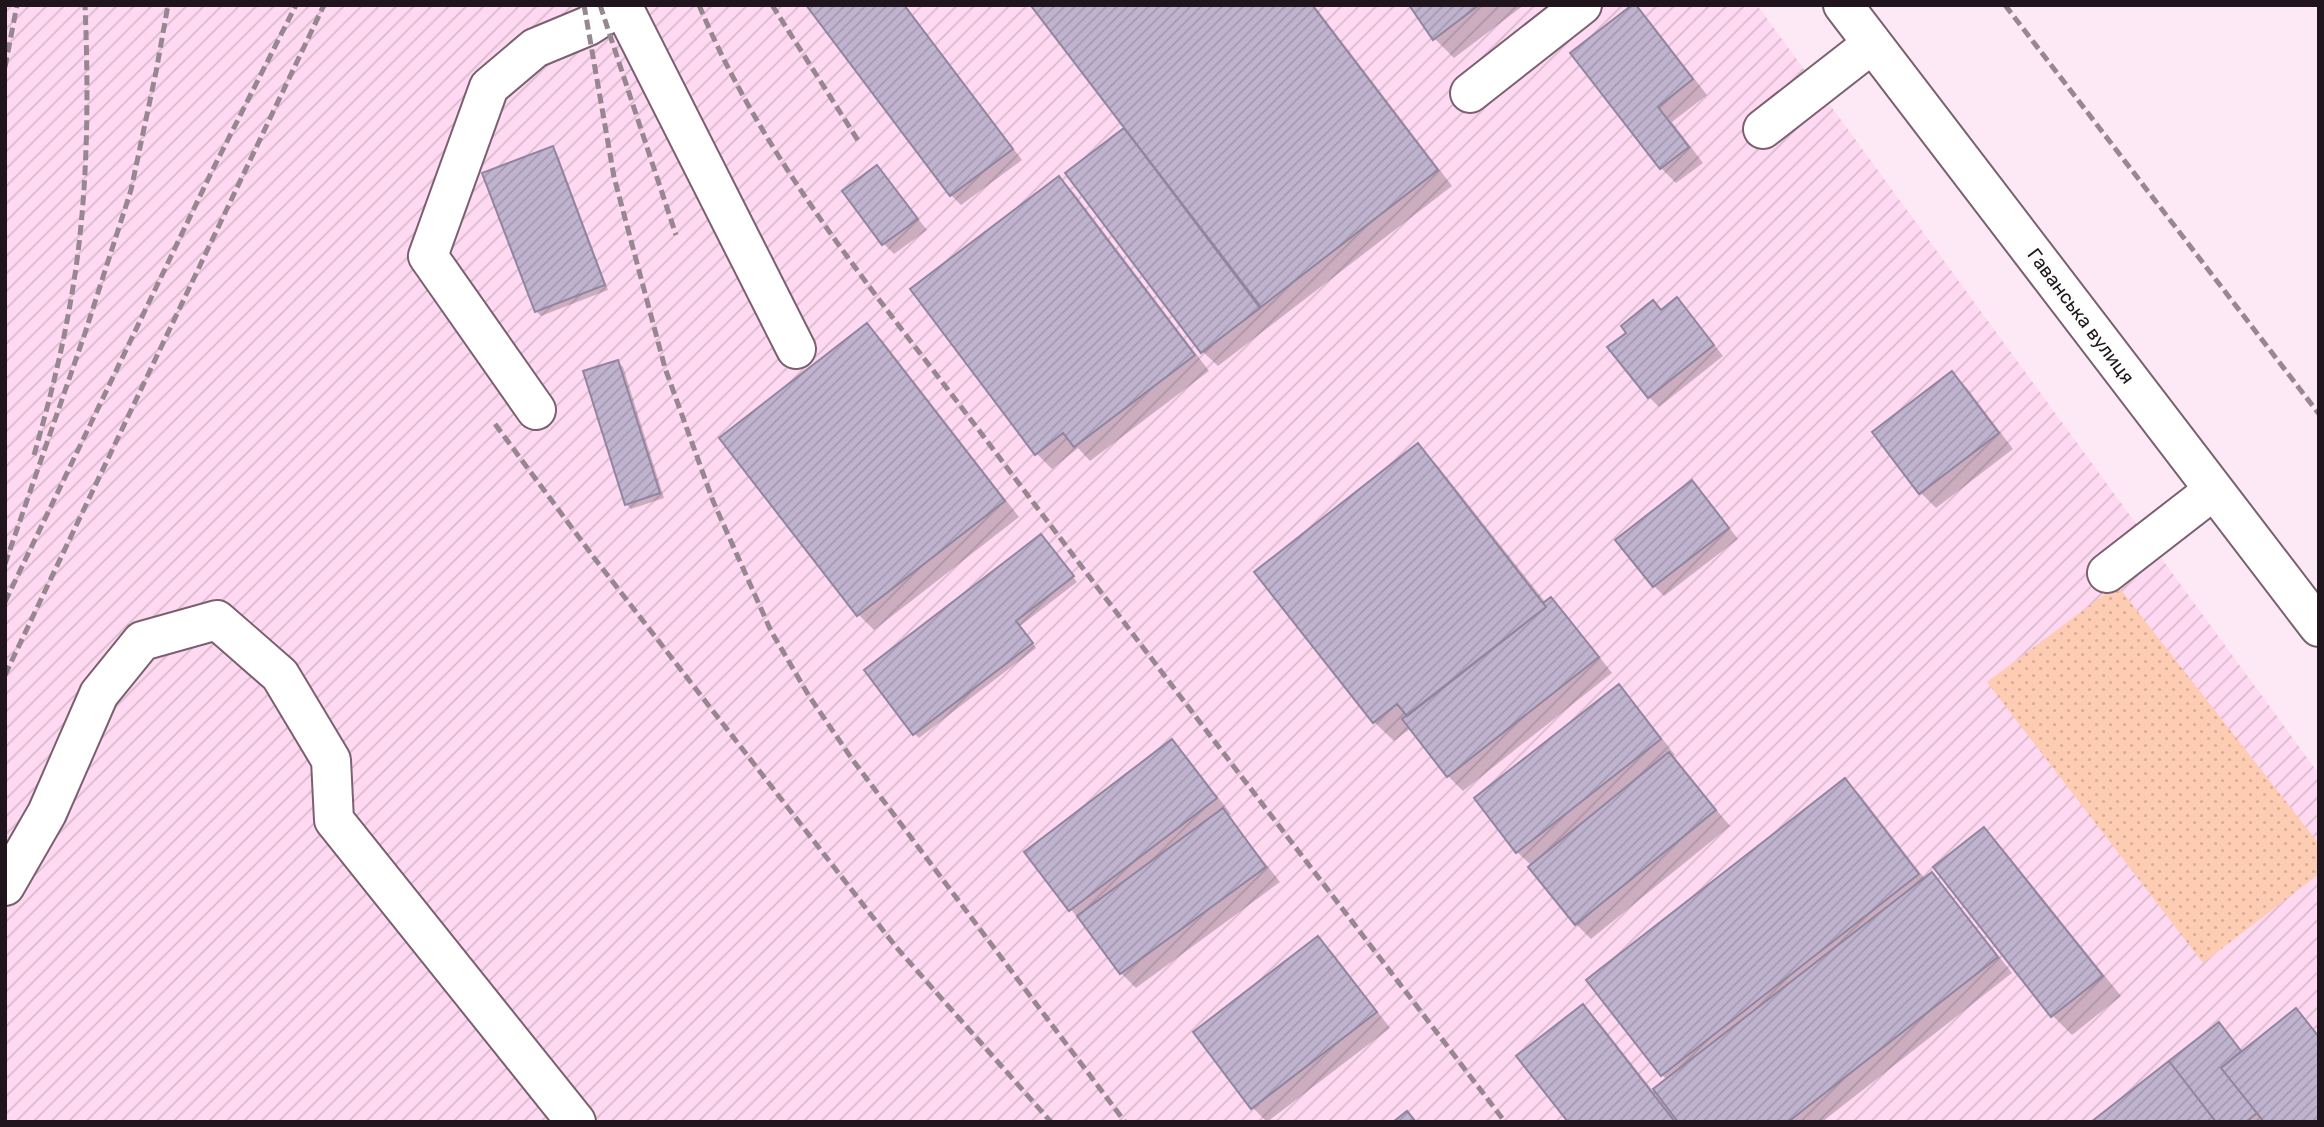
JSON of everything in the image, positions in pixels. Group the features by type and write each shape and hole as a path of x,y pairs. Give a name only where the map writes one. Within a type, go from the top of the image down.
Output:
{"street":[{"path":"536,410 428,256 489,87 535,48 588,26 622,5 796,349"},
{"path":"1470,93 1582,5"},
{"name":"Гаванська вулиця","path":"1843,5 2319,627"},
{"path":"1762,129 1872,44"},
{"path":"2107,573 2214,489"},
{"path":"5,886 47,813 99,694 142,640 217,620 280,675 331,760 334,820 576,1122"}],"shaded area":[{"path":"5,5 1757,5 2319,774 2319,1122 5,1122"},
{"path":"2117,585 2319,844 2319,874 2203,963 1987,682"}],"building":[{"path":"806,5 904,5 1013,149 950,196"},
{"path":"1312,5 1438,170 1261,307 1032,7"},
{"path":"1409,5 1479,5 1433,40"},
{"path":"1632,5 1636,5 1693,79 1658,107 1689,147 1660,169 1570,53"},
{"path":"1124,128 1260,308 1201,353 1065,173"},
{"path":"553,146 605,285 535,312 482,173"},
{"path":"877,165 918,219 882,245 842,191"},
{"path":"1059,176 1195,355 1074,447 1063,433 1035,455 910,289"},
{"path":"1677,297 1714,345 1648,398 1607,347 1626,333 1621,326 1653,300 1661,310"},
{"path":"867,323 1005,501 857,616 719,438"},
{"path":"618,360 660,493 625,505 583,371"},
{"path":"1952,371 1999,433 1919,494 1872,432"},
{"path":"1418,443 1546,607 1407,716 1397,704 1373,723 1254,572"},
{"path":"1692,480 1729,528 1653,587 1615,540"},
{"path":"1041,534 1074,576 1016,621 1033,643 913,735 864,670"},
{"path":"1551,597 1599,657 1447,777 1402,719 1546,607 1543,603"},
{"path":"1619,684 1661,739 1516,853 1474,798"},
{"path":"1172,739 1217,798 1069,911 1024,852"},
{"path":"1669,752 1716,810 1575,925 1528,867"},
{"path":"1845,778 1919,874 1661,1076 1586,980"},
{"path":"1223,808 1266,867 1120,974 1077,916"},
{"path":"1984,827 2103,976 2051,1017 1933,867"},
{"path":"1932,872 1998,957 1788,1122 1678,1122 1653,1089"},
{"path":"1318,936 1377,1012 1251,1109 1193,1032"},
{"path":"1583,1004 1675,1122 1568,1122 1516,1056"},
{"path":"2296,1008 2319,1037 2319,1122 2264,1122 2221,1068"},
{"path":"2219,1022 2241,1051 2221,1068 2257,1113 2246,1122 2216,1122 2169,1061"},
{"path":"2169,1061 2216,1122 2091,1122"},
{"path":"1407,1111 1416,1122 1393,1122"}],"railway":[{"path":"5,67 17,5"},
{"path":"34,455 64,338 77,263 87,115 85,5"},
{"path":"5,564 131,190 168,5"},
{"path":"5,602 212,171 296,5"},
{"path":"5,675 324,5"},
{"path":"584,5 614,177 665,368 713,501 771,631 809,696 852,759 1125,1122"},
{"path":"600,5 676,235"},
{"path":"699,5 727,66 759,124 832,236 1505,1122"},
{"path":"772,5 859,142"},
{"path":"2005,5 2319,414"},
{"path":"495,424 595,559 896,947 1051,1122"}]}
